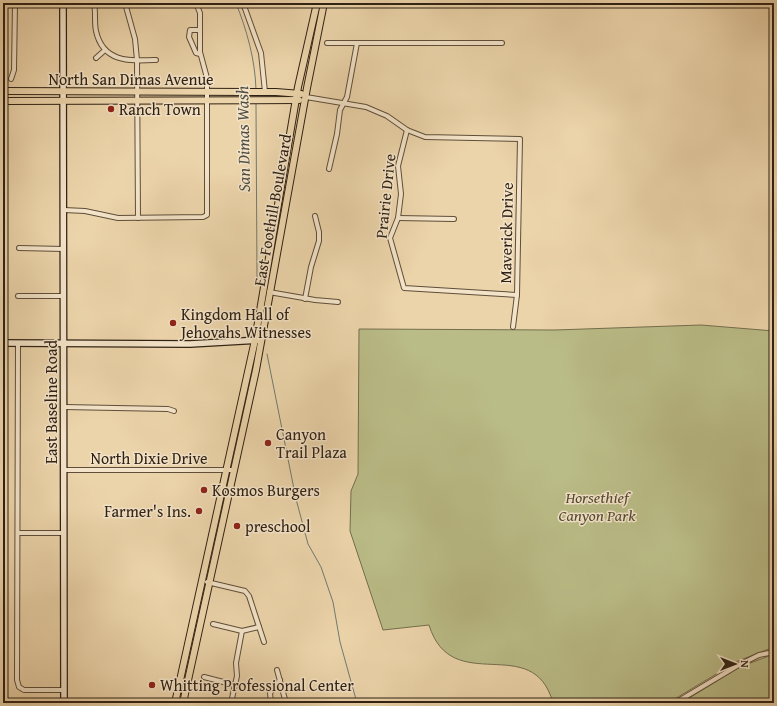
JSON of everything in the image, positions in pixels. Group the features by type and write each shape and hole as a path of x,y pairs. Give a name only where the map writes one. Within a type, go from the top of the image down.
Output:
{"main road":[{"name":"East Baseline Road","path":"63,3 65,470 64,703"},
{"name":"East Foothill Boulevard","path":"267,292 296,100 317,3"},
{"name":"East Foothill Boulevard","path":"184,702 206,582 258,340 324,3"},
{"name":"North San Dimas Avenue","path":"3,91 259,92 298,93 306,97"},
{"name":"North San Dimas Avenue","path":"3,101 296,100 306,97"},
{"path":"3,343 205,343 258,340"},
{"name":"East Foothill Boulevard","path":"176,701 206,582"}],"street":[{"path":"12,79 14,70 14,3"},
{"path":"94,3 96,30 99,41 105,50 115,57 137,60 156,60"},
{"path":"125,3 135,39 137,60 138,218"},
{"path":"64,210 85,211 118,218 201,218 207,215 208,93 207,78 200,54 200,13 196,3"},
{"path":"243,3 261,53 259,92"},
{"path":"200,30 190,30 189,37 196,53 200,54"},
{"path":"327,43 502,43"},
{"path":"329,169 337,134 340,110 347,97 357,43"},
{"path":"96,58 105,50"},
{"name":"North San Dimas Avenue","path":"306,97 366,108 387,116 407,130 425,136 520,138"},
{"name":"Prairie Drive","path":"407,130 398,166 401,194 398,218 390,238 404,288 517,295"},
{"name":"Maverick Drive","path":"513,327 517,295 520,138"},
{"path":"305,299 311,267 319,241 319,232 315,216"},
{"path":"398,218 454,219"},
{"path":"19,248 64,249"},
{"path":"267,292 305,299 338,302"},
{"path":"18,296 64,296"},
{"path":"18,343 18,680 19,687 24,690 64,690"},
{"path":"64,407 168,409 174,411"},
{"name":"North Dixie Drive","path":"65,470 230,470"},
{"path":"18,533 64,533"},
{"path":"206,582 245,591 249,596 264,642"},
{"path":"213,624 242,631 259,627"},
{"path":"231,703 235,685 236,663 242,631"},
{"path":"675,703 759,655 774,652"},
{"path":"277,670 286,703"},
{"path":"204,678 235,685"},
{"path":"271,703 270,693 280,680"},
{"path":"176,701 200,703"}],"green space":[{"name":"Horsethief Canyon Park","path":"701,325 774,331 774,647 738,661 668,703 553,703 543,682 528,670 511,666 473,663 455,658 440,647 429,625 383,630 350,531 351,491 358,474 359,329 555,330"},
{"path":"774,654 774,703 681,703 740,667"}],"waterway":[{"name":"San Dimas Wash","path":"236,3 250,45 256,89"},
{"name":"San Dimas Wash","path":"256,103 257,278"},
{"name":"San Dimas Wash","path":"267,354 296,499 308,544 321,567 333,602 340,642 357,703"}],"place":[{"name":"Ranch Town","path":"111,109"},
{"name":"Kingdom Hall of Jehovahs Witnesses","path":"173,323"},
{"name":"Canyon Trail Plaza","path":"268,443"},
{"name":"Kosmos Burgers","path":"204,490"},
{"name":"Farmer's Ins.","path":"199,511"},
{"name":"preschool","path":"237,526"},
{"name":"Whitting Professional Center","path":"152,685"}]}
